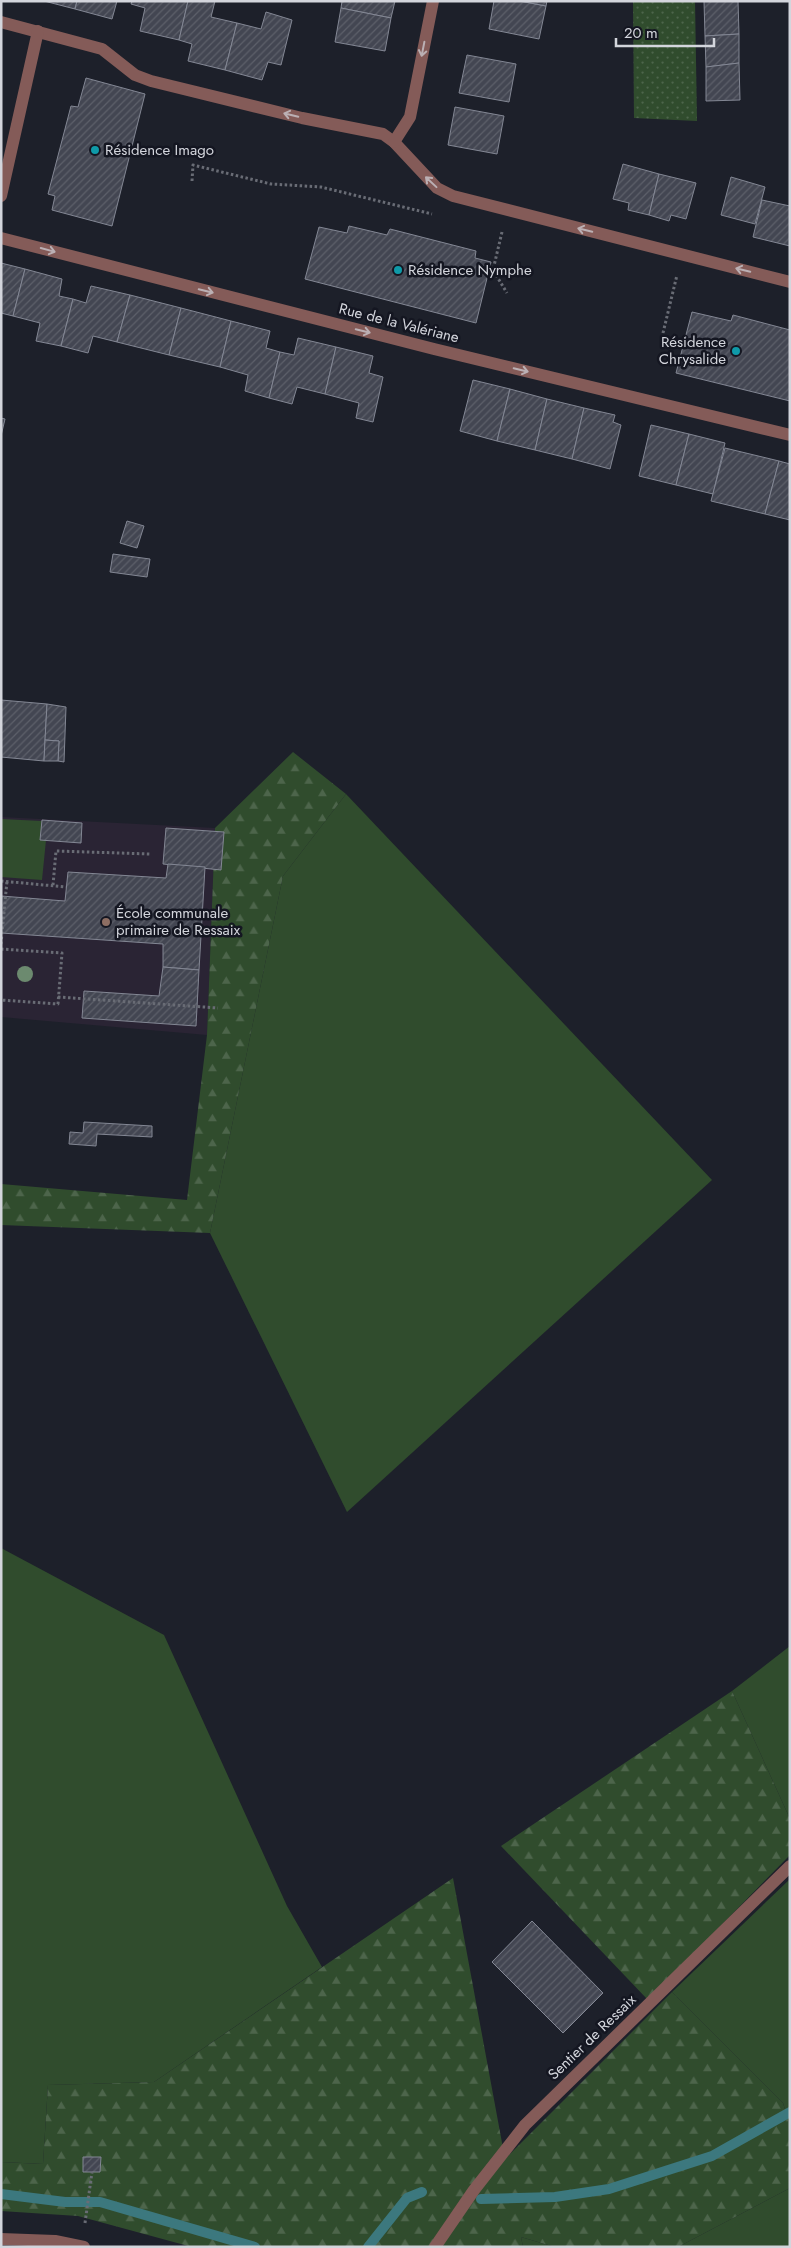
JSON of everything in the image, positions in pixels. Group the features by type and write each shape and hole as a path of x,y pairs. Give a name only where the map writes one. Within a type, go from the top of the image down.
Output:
{"street":[{"path":"394,142 410,117 433,1"},
{"path":"1,22 102,49 135,75 151,81 302,118 382,134 394,142 437,188 453,196 790,282"},
{"path":"1,196 38,31"},
{"name":"Rue de la Valériane","path":"1,238 434,349 790,435"},
{"name":"Sentier de Ressaix","path":"435,2247 474,2190 525,2125 790,1866"},
{"path":"1,2239 55,2240 84,2247"}],"path":[{"path":"192,181 193,165 271,184 321,187 436,214"},
{"path":"493,228 503,230 493,270 507,294"},
{"path":"663,333 678,273"},
{"path":"53,885 56,851 150,854"},
{"path":"1,881 66,886"},
{"path":"1,944 8,881"},
{"path":"1,949 62,954 58,1004 1,1000"},
{"path":"58,997 218,1008"},
{"path":"85,2224 89,2183 92,2172"}],"shaded area":[{"name":"École communale primaire de Ressaix","path":"1,817 215,828 207,1035 1,1017"}],"green space":[{"path":"633,1 695,1 697,121 634,118"},
{"path":"293,752 346,794 283,876 210,1233 1,1225 1,1184 187,1200 207,1035 215,828"},
{"path":"346,794 712,1180 347,1512 210,1233 283,876"},
{"path":"1,819 42,821 40,839 46,840 42,880 1,877"},
{"path":"1,1548 164,1635 287,1906 322,1967 154,2082 48,2085 43,2164 1,2162"},
{"path":"790,1646 790,1819 732,1691"},
{"path":"732,1691 790,1819 790,1855 648,2000 501,1846"},
{"path":"453,1878 505,2159 672,1992 783,2103 790,2126 790,2188 678,2247 555,2247 521,2237 523,2247 192,2247 78,2216 1,2211 1,2162 43,2164 48,2085 154,2082"},
{"path":"790,1879 790,2126 783,2103 672,1992"},
{"path":"790,2188 790,2247 678,2247"},
{"path":"521,2237 555,2247 523,2247"}],"building":[{"path":"44,1 77,1 75,9"},
{"path":"77,1 117,1 112,19 75,9"},
{"path":"132,1 188,1 179,40 140,31 145,8 131,4"},
{"path":"188,1 215,1 211,17 237,23 225,70 188,61 192,44 179,40"},
{"path":"342,1 395,1 391,18 341,8"},
{"path":"494,1 520,1 546,6 539,39 489,29"},
{"path":"520,1 547,1 546,6"},
{"path":"704,1 738,1 739,34 705,36"},
{"path":"341,8 391,18 385,51 335,42"},
{"path":"266,12 292,20 281,65 268,62 262,80 225,70 237,23 261,29"},
{"path":"739,34 739,63 706,67 705,36"},
{"path":"467,55 516,64 509,102 459,93"},
{"path":"739,63 740,100 706,101 706,67"},
{"name":"Résidence Imago","path":"86,78 145,94 112,226 52,210 55,196 48,194 71,106 78,107"},
{"path":"455,107 504,116 497,154 448,145"},
{"path":"623,164 659,174 649,215 628,210 629,203 613,199"},
{"path":"659,174 696,183 686,219 671,215 669,221 649,215"},
{"path":"731,177 765,187 755,224 721,215"},
{"path":"762,200 790,206 790,246 753,237"},
{"name":"Résidence Nymphe","path":"349,226 387,235 390,229 476,251 475,258 491,262 476,323 305,279 319,227 347,233"},
{"path":"1,263 25,269 13,316 1,313"},
{"path":"25,269 62,279 59,296 73,299 61,346 36,341 40,323 13,316"},
{"path":"91,286 130,295 117,342 93,336 88,353 61,346 73,299 86,303"},
{"path":"130,295 181,308 169,355 117,342"},
{"path":"181,308 231,321 220,367 169,355"},
{"name":"Résidence Chrysalide","path":"692,312 731,321 733,315 790,330 790,401 676,373"},
{"path":"231,321 270,331 266,348 280,352 269,398 245,391 248,375 220,367"},
{"path":"298,338 336,347 325,394 297,387 292,404 269,398 280,352 294,355"},
{"path":"336,347 373,356 369,373 383,377 373,422 356,418 359,403 325,394"},
{"path":"473,380 510,389 497,441 460,431"},
{"path":"510,389 547,399 535,450 497,441"},
{"path":"547,399 584,408 572,459 535,450"},
{"path":"584,408 615,415 613,422 621,425 610,469 572,459"},
{"path":"1,418 5,419 1,436"},
{"path":"651,425 689,434 676,485 639,476"},
{"path":"689,434 725,443 713,494 676,485"},
{"path":"725,448 779,461 765,514 711,501"},
{"path":"779,461 790,464 790,520 765,514"},
{"path":"127,521 144,526 137,548 120,543"},
{"path":"113,554 150,559 147,577 110,572"},
{"path":"1,700 47,704 44,761 1,757"},
{"path":"47,704 66,707 64,762 58,761 59,741 45,740"},
{"path":"45,740 59,741 58,761 44,761"},
{"path":"42,820 82,823 81,843 40,840"},
{"path":"166,828 224,832 221,870 163,864"},
{"path":"168,864 205,867 199,970 163,967 163,944 1,933 1,896 65,901 68,872 166,878"},
{"path":"163,967 199,970 196,1026 82,1018 84,991 159,996"},
{"path":"84,1122 152,1126 152,1137 97,1134 96,1146 69,1144 70,1132 83,1133"},
{"path":"532,1921 603,1993 563,2033 492,1962"},
{"path":"83,2157 101,2157 100,2172 83,2172"}],"waterway":[{"path":"481,2199 555,2197 609,2189 712,2156 790,2112"},
{"path":"368,2247 407,2198 422,2192"},
{"path":"1,2194 65,2202 100,2202 255,2247"}],"place":[{"name":"Résidence Imago","path":"95,150"},
{"name":"Résidence Nymphe","path":"398,270"},
{"name":"Résidence Chrysalide","path":"736,351"},
{"name":"École communale primaire de Ressaix","path":"106,922"}]}
